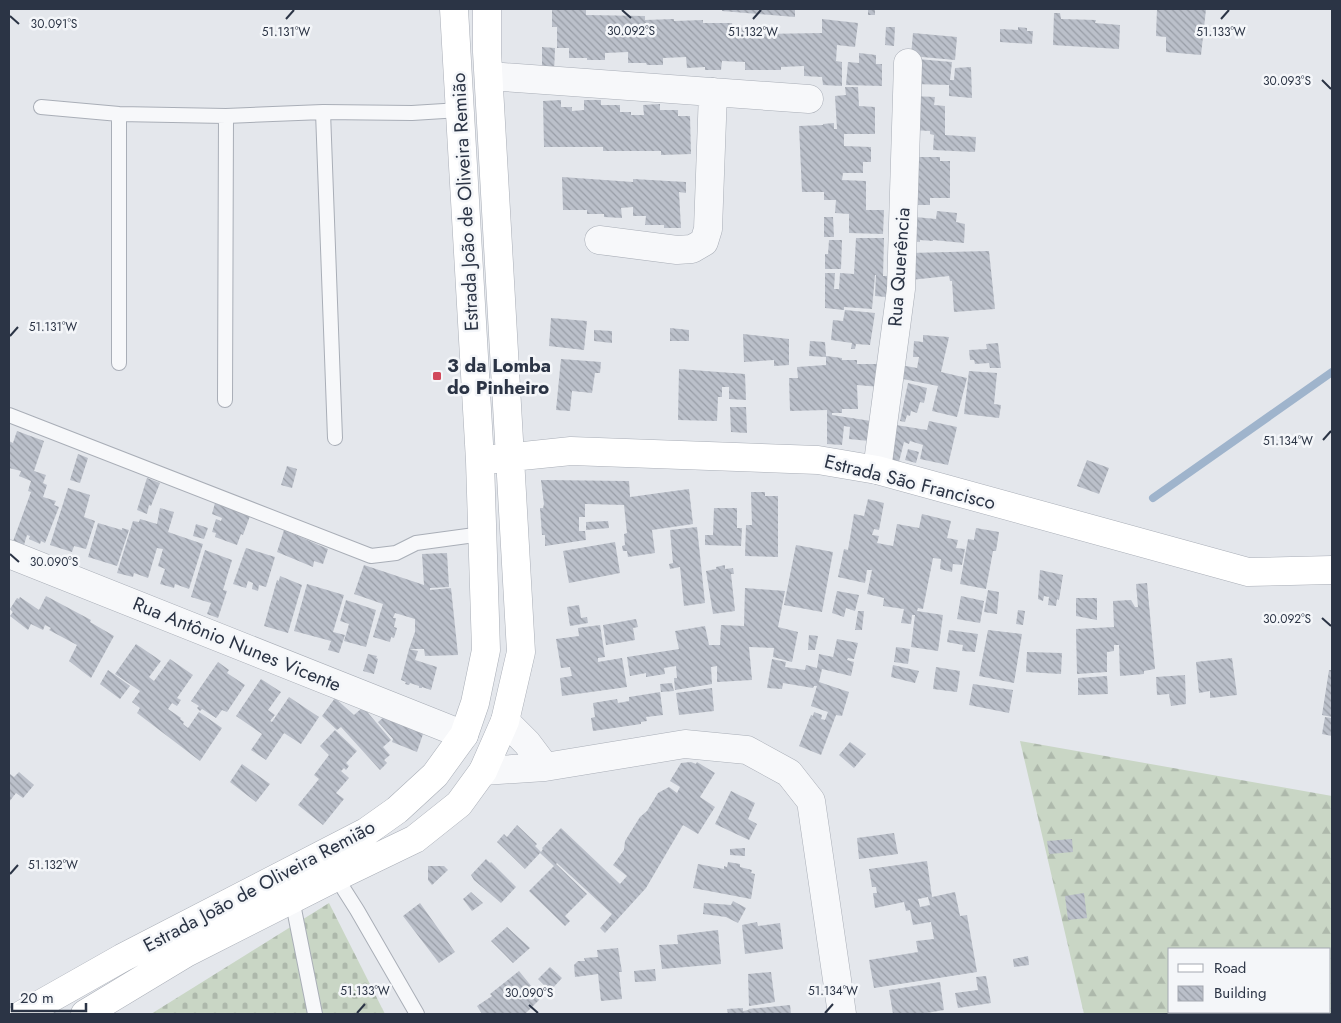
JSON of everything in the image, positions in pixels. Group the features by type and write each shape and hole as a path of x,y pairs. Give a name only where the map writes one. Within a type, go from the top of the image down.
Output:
{"main road":[{"name":"Estrada João de Oliveira Remião","path":"85,1014 186,953 336,877 416,840 459,804 483,770 505,721 521,652 489,76 487,9"},
{"name":"Estrada João de Oliveira Remião","path":"23,1014 122,958 366,832 397,810 435,775 464,735 475,703 486,650 480,461 460,110 450,10"},
{"name":"Estrada São Francisco","path":"480,461 571,450 818,460 877,470 1248,572 1332,570"}],"street":[{"name":"Rua Querência","path":"877,470 901,289 908,63"},
{"path":"489,76 809,99"},
{"path":"599,240 677,250 692,249 704,242 708,229 713,92"},
{"name":"Rua Antônio Nunes Vicente","path":"9,554 464,735"},
{"path":"505,721 527,743 545,767"},
{"path":"483,770 545,767 685,744 746,750 789,773 811,801 842,1014"}],"lane":[{"path":"41,107 119,114 226,116 323,112 412,113 460,110"},
{"path":"323,112 336,438"},
{"path":"119,114 119,363"},
{"path":"225,400 226,116"},
{"path":"9,416 371,556 396,553 416,544 482,534"},
{"path":"336,877 417,1014"},
{"path":"292,899 315,1014"}],"green space":[{"path":"1020,741 1332,796 1332,1014 1084,1014"},
{"path":"329,903 385,1014 151,1014"}],"building":[{"path":"722,9 795,9 795,17 722,11"},
{"path":"868,9 875,9 875,15 868,15"},
{"path":"1157,9 1206,9 1201,55 1166,52 1166,37 1156,36"},
{"path":"552,10 586,10 586,15 645,16 645,20 703,20 703,23 732,23 733,27 762,28 762,34 822,33 822,19 858,23 855,47 837,45 836,61 842,62 842,86 823,85 822,77 804,76 804,66 781,67 781,70 745,70 745,62 722,61 721,70 705,70 705,67 687,68 686,57 663,58 663,65 628,63 628,52 605,53 605,60 569,58 569,48 557,48 557,27 552,27"},
{"path":"1054,13 1060,13 1061,19 1096,20 1095,23 1120,25 1119,49 1053,45"},
{"path":"886,27 895,27 894,46 885,45"},
{"path":"1018,27 1027,28 1027,31 1033,31 1032,44 1000,42 1000,29 1018,30"},
{"path":"913,33 957,37 955,60 911,56"},
{"path":"542,47 555,48 554,73 542,72"},
{"path":"859,53 876,55 876,64 882,64 882,86 846,85 848,62 859,63"},
{"path":"917,59 952,62 950,80 954,80 955,68 971,67 972,98 949,96 949,85 914,84"},
{"path":"845,87 858,87 859,106 875,107 875,134 844,134 844,146 871,147 871,162 863,162 863,173 843,173 842,180 866,181 866,210 884,210 883,234 849,233 849,214 835,213 836,200 824,200 824,192 802,192 799,126 834,123 834,129 837,129 835,96 846,95"},
{"path":"913,96 935,97 934,105 945,106 945,135 976,137 975,152 933,150 934,135 930,134 930,131 911,130"},
{"path":"561,100 561,107 572,107 572,111 584,110 584,100 601,100 601,105 620,105 620,112 631,112 631,115 644,115 643,105 660,104 660,110 678,110 678,116 690,116 691,154 661,155 661,151 603,151 603,147 544,147 543,101"},
{"path":"912,157 940,157 940,161 950,161 950,198 930,198 930,205 913,205"},
{"path":"562,177 633,182 633,179 686,182 686,193 679,192 681,228 664,228 664,225 645,225 646,216 633,216 633,207 621,208 622,218 604,217 604,214 587,214 587,210 563,210"},
{"path":"937,211 957,213 956,222 965,224 964,243 933,240 913,241 915,217 936,219"},
{"path":"824,217 833,217 834,237 824,237"},
{"path":"856,238 884,238 883,276 892,276 891,292 886,292 886,297 875,296 875,275 872,309 844,307 844,310 825,308 825,273 835,273 834,289 839,289 840,273 854,274"},
{"path":"829,240 842,240 841,269 825,269 825,254 828,254"},
{"path":"989,251 995,309 954,312 952,281 950,281 949,276 910,280 910,253"},
{"path":"845,310 875,313 870,345 856,344 855,349 851,349 852,343 831,340 833,320 843,321"},
{"path":"551,318 587,321 584,350 549,346"},
{"path":"670,328 689,330 689,341 670,341"},
{"path":"594,330 612,331 612,343 594,341"},
{"path":"743,334 789,339 789,365 774,366 774,360 744,362"},
{"path":"923,335 949,337 941,372 967,378 957,417 932,411 938,386 898,378 900,365 917,368 919,357 913,357 914,341 923,342"},
{"path":"810,341 825,342 826,356 842,358 842,360 857,360 857,364 883,364 880,387 857,385 858,409 842,409 842,413 832,413 832,415 871,421 869,441 849,439 850,427 844,426 842,445 827,444 827,410 790,411 789,378 798,378 797,367 826,365 826,357 809,356"},
{"path":"998,343 1001,368 990,368 989,363 975,364 974,360 970,360 969,350 987,349 986,344"},
{"path":"561,359 601,362 600,373 595,373 592,393 572,391 570,411 556,410"},
{"path":"679,369 745,374 746,400 729,399 729,387 722,387 722,397 718,397 717,421 678,420"},
{"path":"969,371 997,373 994,404 1001,405 999,418 964,414"},
{"path":"908,383 927,388 924,403 920,402 917,413 911,411 910,416 907,415 905,422 900,421"},
{"path":"730,407 746,407 747,433 731,432"},
{"path":"929,421 957,427 948,465 920,459 923,445 910,441 909,444 904,442 899,462 890,459 890,424 927,430"},
{"path":"17,431 44,441 34,471 46,475 43,483 47,485 43,497 56,501 54,505 59,507 45,543 41,541 40,544 29,539 30,536 27,535 23,548 12,544 31,492 28,491 31,481 19,476 21,471 9,468 9,441 13,443"},
{"path":"908,449 919,452 916,463 905,460"},
{"path":"78,454 88,458 80,483 70,480"},
{"path":"1087,460 1109,468 1099,494 1077,486"},
{"path":"287,466 297,469 292,488 281,485"},
{"path":"147,478 160,483 151,506 149,505 147,514 137,510"},
{"path":"541,480 629,481 630,497 689,489 693,524 652,530 655,553 628,557 627,551 623,551 622,546 625,545 624,534 627,533 624,505 585,504 585,517 579,517 579,531 585,531 586,540 545,546 545,535 542,535 540,508 543,508 544,504"},
{"path":"68,488 90,495 84,517 95,521 86,549 74,546 72,552 50,545"},
{"path":"751,492 765,492 765,496 778,496 778,557 745,556 746,525 752,525"},
{"path":"868,499 884,503 879,530 874,529 872,535 879,536 877,543 893,546 897,524 919,528 922,514 951,521 947,538 958,540 956,548 965,549 962,565 953,564 952,572 940,569 941,559 933,558 923,609 918,608 917,611 943,615 938,651 911,647 915,615 912,615 911,624 901,623 904,609 883,606 884,598 867,594 872,570 867,570 865,583 838,577 844,549 848,550 854,514 864,516"},
{"path":"215,503 250,516 237,545 215,537 216,533 212,532 216,519 221,521 222,518 212,514"},
{"path":"160,508 174,512 168,532 203,544 189,589 175,584 174,588 160,584 165,569 158,566 163,549 157,548 148,578 134,573 133,577 117,573 133,521 139,522 140,519 157,524"},
{"path":"714,508 737,508 737,528 742,528 741,546 705,545 705,535 713,535"},
{"path":"608,521 609,528 586,530 586,522"},
{"path":"98,523 122,530 122,528 129,530 117,566 88,557"},
{"path":"196,524 208,528 204,539 193,536"},
{"path":"697,527 705,603 684,606 680,567 670,569 669,564 673,563 670,530"},
{"path":"976,528 999,532 996,551 993,551 986,589 960,584 968,539 974,540"},
{"path":"284,530 328,549 323,564 314,561 313,567 277,552"},
{"path":"615,542 620,573 569,583 563,551"},
{"path":"796,545 833,552 822,612 784,605"},
{"path":"246,548 275,557 266,587 259,585 258,591 252,589 253,583 248,581 246,588 233,584"},
{"path":"205,550 232,560 223,590 227,591 218,618 207,614 211,603 191,597"},
{"path":"447,553 449,587 430,588 430,590 451,588 458,655 425,656 424,649 409,649 415,632 415,619 395,613 393,618 396,618 394,627 397,628 394,638 391,637 390,642 373,637 383,604 354,594 364,565 424,585 422,554"},
{"path":"725,565 725,569 733,568 734,574 731,574 735,611 713,614 706,571"},
{"path":"1040,570 1063,575 1059,600 1057,599 1056,606 1048,605 1049,597 1044,596 1043,601 1038,599"},
{"path":"280,576 302,585 288,633 264,626 277,580 279,581"},
{"path":"1147,583 1155,669 1144,671 1144,674 1120,676 1119,645 1114,645 1114,651 1107,652 1107,672 1077,674 1076,629 1114,627 1113,601 1131,600 1135,607 1138,607 1136,584"},
{"path":"307,584 344,595 333,632 345,635 339,653 328,650 331,641 294,631"},
{"path":"745,588 785,591 778,627 798,632 792,662 773,657 774,648 749,647 752,680 717,682 717,666 711,667 712,684 675,690 676,666 664,668 665,674 646,677 646,673 630,676 627,657 679,649 675,631 705,626 709,645 720,645 721,625 744,626"},
{"path":"988,590 999,592 997,614 984,612"},
{"path":"837,591 859,595 855,611 846,608 844,617 832,613"},
{"path":"46,596 91,620 90,622 114,636 91,678 69,661 77,645 49,630 51,628 45,625 43,630 31,624 28,630 10,616 13,612 10,609 17,598 19,599 20,597 39,610"},
{"path":"961,596 984,601 980,623 957,619"},
{"path":"1076,598 1097,598 1097,620 1076,616"},
{"path":"346,600 376,610 366,647 344,641 349,624 340,621"},
{"path":"579,605 581,618 587,617 588,623 570,626 567,607"},
{"path":"1018,610 1025,611 1023,625 1016,624"},
{"path":"858,611 864,611 862,630 855,630"},
{"path":"636,619 638,627 633,628 635,640 606,645 603,625"},
{"path":"600,625 605,657 598,658 598,662 622,658 627,687 562,696 560,678 572,676 570,667 561,668 556,639 579,636 578,628"},
{"path":"949,630 978,634 975,652 962,651 963,645 947,642"},
{"path":"988,630 1022,634 1014,683 979,676"},
{"path":"809,635 818,636 815,650 808,650"},
{"path":"837,639 858,643 854,659 848,658 847,660 854,662 851,676 822,669 819,682 849,692 842,716 836,715 821,755 799,746 811,715 813,716 814,712 822,715 821,719 825,720 828,712 811,706 817,686 813,688 783,683 782,689 767,688 772,659 786,662 785,667 805,670 806,665 817,668 819,654 833,657"},
{"path":"136,644 161,661 149,677 154,681 170,659 193,675 177,698 181,700 177,706 172,703 168,709 181,718 184,722 183,724 188,728 199,712 222,728 200,761 137,713 140,708 132,702 140,691 115,674"},
{"path":"896,647 910,649 908,664 894,662"},
{"path":"409,649 418,651 415,660 437,667 431,690 419,688 419,686 410,683 409,685 405,684 406,682 401,680"},
{"path":"1027,652 1062,653 1061,674 1026,672"},
{"path":"368,654 377,656 376,658 378,659 374,674 363,671"},
{"path":"1232,658 1237,695 1210,698 1210,691 1199,693 1196,662"},
{"path":"218,662 229,670 227,673 245,685 227,712 222,710 216,718 202,709 200,711 197,708 199,706 191,701"},
{"path":"893,665 919,671 915,683 891,677"},
{"path":"936,667 960,671 957,692 933,689"},
{"path":"108,670 130,686 120,699 100,684"},
{"path":"1329,670 1332,670 1332,717 1322,715"},
{"path":"1185,675 1186,704 1171,706 1169,694 1157,695 1156,677"},
{"path":"1107,676 1108,694 1078,695 1078,678"},
{"path":"261,679 281,692 268,710 275,715 270,721 272,722 289,697 319,717 301,744 284,733 266,760 251,750 262,734 236,716"},
{"path":"672,683 674,691 661,692 660,684"},
{"path":"973,684 1013,690 1009,713 969,705"},
{"path":"712,688 714,711 679,715 676,693"},
{"path":"660,692 663,715 646,717 647,721 641,722 641,724 593,731 591,718 595,717 593,703 617,699 618,703 629,701 629,697"},
{"path":"335,698 354,715 363,707 391,740 383,747 390,755 384,760 387,763 380,770 341,727 337,730 322,716"},
{"path":"384,717 424,731 417,752 392,742 393,739 378,722"},
{"path":"1325,717 1332,718 1332,736 1322,734"},
{"path":"335,730 357,751 346,763 349,766 346,770 344,768 341,771 349,778 336,793 344,799 323,825 298,805 319,779 314,775 329,755 320,746"},
{"path":"850,742 866,754 854,768 839,755"},
{"path":"691,762 696,764 697,762 715,773 700,797 715,807 698,834 683,825 646,888 605,933 600,928 612,914 557,863 587,894 565,916 570,921 565,926 529,891 554,866 540,853 525,869 497,842 504,834 507,837 517,825 537,844 535,846 541,852 542,848 561,828 620,884 627,876 613,865 624,850 625,841 658,793 669,787 677,793 680,787 670,781 681,763"},
{"path":"242,764 270,784 256,802 230,782"},
{"path":"19,772 34,785 23,798 16,793 9,802 9,775 14,777"},
{"path":"731,791 755,803 748,819 757,824 749,840 715,824"},
{"path":"894,833 898,854 859,859 857,838"},
{"path":"1072,839 1073,852 1049,854 1047,841"},
{"path":"745,848 745,856 730,855 730,849"},
{"path":"486,859 516,887 501,903 474,880 471,875"},
{"path":"927,861 932,897 955,892 960,916 967,915 977,972 874,988 869,960 918,952 916,941 934,939 931,922 913,925 910,910 906,911 904,902 875,908 873,893 877,893 876,887 872,887 869,869","holes":["928,897 930,905 920,907 918,899"]},
{"path":"728,862 740,864 740,867 752,870 751,873 755,874 751,899 693,888 698,864 724,869 724,866 727,867"},
{"path":"428,866 444,866 448,870 432,885 428,880"},
{"path":"471,892 483,903 472,911 463,899"},
{"path":"1084,893 1087,918 1068,920 1065,896"},
{"path":"733,901 746,908 738,923 726,917 703,914 704,903 731,905"},
{"path":"420,903 455,952 439,963 403,916"},
{"path":"757,922 758,926 780,923 783,949 745,954 742,925"},
{"path":"507,927 530,948 513,963 491,941"},
{"path":"718,930 721,964 662,969 659,945 678,944 677,935"},
{"path":"618,948 622,972 619,972 622,999 601,1001 598,974 575,977 574,965 578,961 585,961 584,958 598,957 597,950"},
{"path":"1028,956 1029,965 1014,967 1013,959"},
{"path":"550,967 562,978 550,991 538,979"},
{"path":"655,969 656,981 635,982 634,971"},
{"path":"519,971 541,998 525,1014 482,1014 477,1006 492,996 490,994"},
{"path":"771,972 775,1002 749,1006 748,974"},
{"path":"986,976 991,1003 958,1008 955,993 978,990 976,977"},
{"path":"940,982 944,1010 921,1014 893,1014 889,990"},
{"path":"790,1005 791,1014 728,1014 727,1009 743,1008 743,1011"}],"waterway":[{"path":"1153,498 1332,372"}],"place":[{"name":"3 da Lomba do Pinheiro","path":"437,376"}]}
